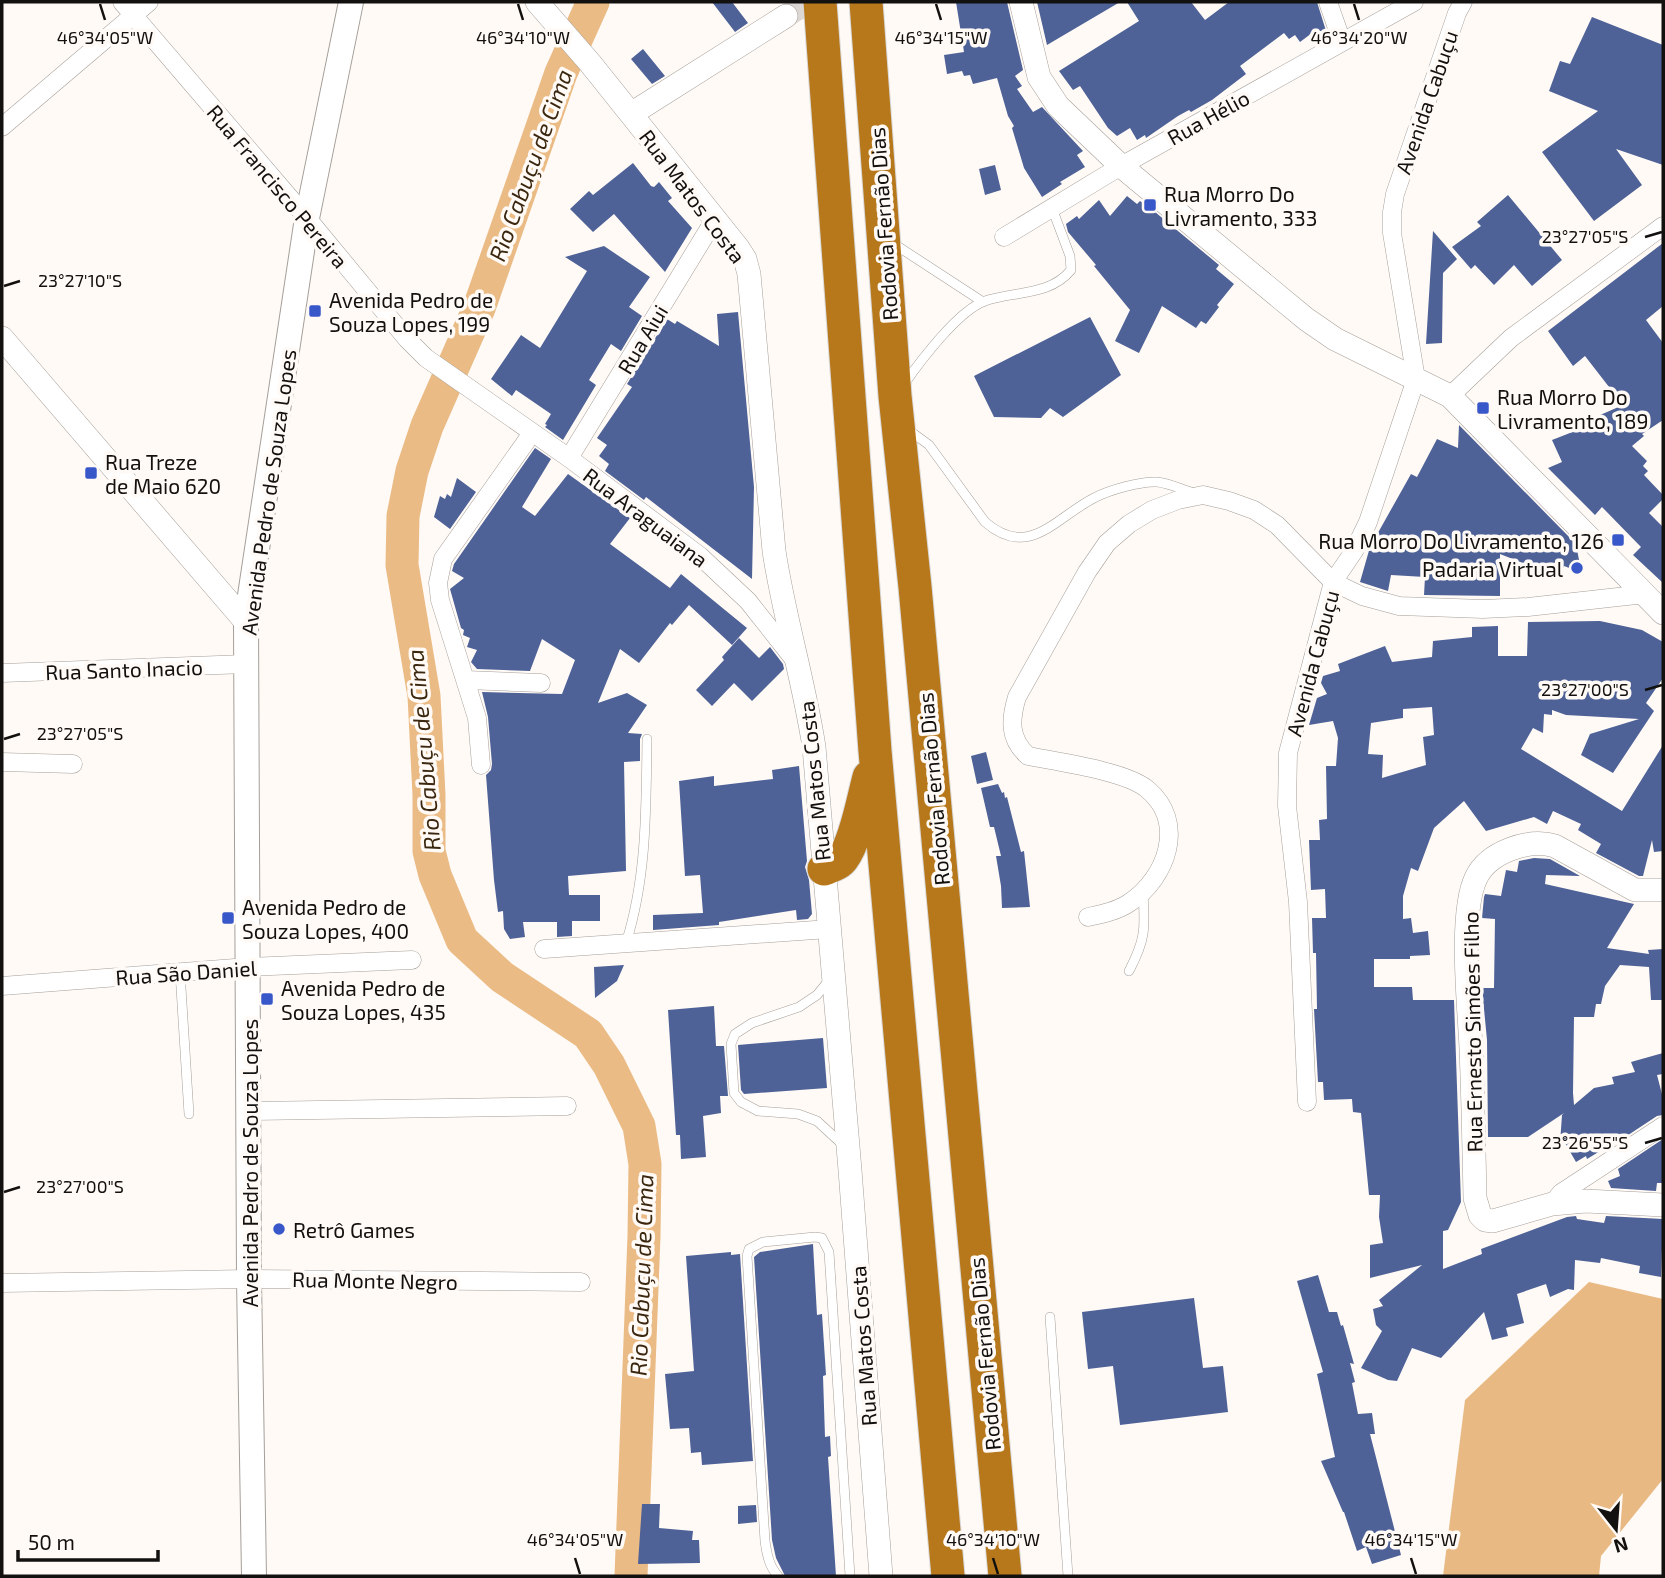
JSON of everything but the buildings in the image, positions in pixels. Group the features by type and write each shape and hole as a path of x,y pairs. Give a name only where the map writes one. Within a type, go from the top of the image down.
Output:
{"highway":[{"path":"820,2 875,751 948,1576"},
{"name":"Rodovia Fernão Dias","path":"866,2 897,410 1005,1576"},
{"path":"824,869 844,858 857,825 875,751"}],"main road":[{"name":"Avenida Pedro de Souza Lopes","path":"254,1576 248,1279 246,622 307,218 351,2"}],"street":[{"path":"2,127 127,8 149,2"},
{"path":"1021,2 1039,77 1058,106 1121,166 1306,319 1335,339 1450,396 1663,612"},
{"path":"1328,2 1342,42"},
{"name":"Rua Hélio","path":"1004,237 1121,166 1414,2"},
{"name":"Avenida Cabuçu","path":"1307,1102 1298,902 1286,776 1288,753 1333,582 1354,551 1368,522 1416,379 1395,253 1392,212 1399,181 1463,2"},
{"name":"Rua Francisco Pereira","path":"127,8 391,320 426,358 471,391"},
{"name":"Rua Matos Costa","path":"543,9 590,63 715,219 745,259 749,274 774,551 787,626 799,667 814,747 849,1152 881,1576"},
{"path":"631,114 786,16"},
{"name":"Rua Aiui","path":"569,458 715,219"},
{"path":"1450,396 1511,338 1663,226"},
{"path":"2,338 246,622"},
{"name":"Rua Araguaiana","path":"471,391 569,458 700,556 726,579 770,626 799,667"},
{"path":"481,765 477,718 440,600 438,583 443,559 532,433"},
{"path":"1088,917 1128,904 1158,872 1168,855 1170,838 1166,818 1157,800 1147,789 1135,782 1028,756 1013,736 1011,717 1017,698 1087,572 1107,543 1129,524 1152,510 1178,500 1202,495 1254,510 1277,525 1333,582 1362,596 1399,606 1528,607 1645,594"},
{"name":"Rua Santo Inacio","path":"2,673 246,664"},
{"path":"466,680 541,683"},
{"path":"2,762 73,764"},
{"name":"Rua Ernesto Simões Filho","path":"1552,1204 1493,1221 1485,1220 1480,1215 1475,1198 1467,956 1470,892 1477,874 1487,864 1499,855 1532,843 1555,846 1635,890 1663,890"},
{"path":"544,949 829,929"},
{"name":"Rua São Daniel","path":"2,986 248,967 412,960"},
{"path":"248,1111 567,1106"},
{"path":"1552,1204 1561,1193 1663,1126"},
{"path":"1552,1204 1593,1202 1663,1205"},
{"name":"Rua Monte Negro","path":"2,1283 248,1279 581,1282"}],"lane":[{"path":"1052,208 1070,256 1071,270 1051,286 984,302 941,337 897,410 913,431 929,445 985,522 996,532 1011,538 1032,537 1095,497 1139,484 1158,482 1202,495"},
{"path":"883,236 984,302"},
{"path":"626,943 637,910 642,872 647,740"},
{"path":"1129,971 1144,935 1143,891"},
{"path":"180,972 189,1114"},
{"path":"833,975 817,995 799,1007 752,1023 735,1034 731,1044 734,1093 741,1102 758,1111 798,1114 817,1121 849,1152"},
{"path":"778,1576 767,1556 765,1541 747,1256 749,1249 763,1242 815,1237 822,1238 827,1243 829,1252 850,1576"},
{"path":"1050,1317 1068,1576"}],"shaded area":[{"path":"1589,1282 1663,1299 1663,1479 1601,1556 1599,1576 1443,1576 1465,1400"}],"waterway":[{"name":"Rio Cabuçu de Cima","path":"593,2 561,73 479,308 427,426 412,471 403,516 402,565 424,696 429,851 435,875 462,940 502,977 588,1034 609,1065 639,1126 645,1164 644,1236 631,1576"}],"tunnel":[{"path":"786,16 809,2"}],"place":[{"name":"Rua Morro Do Livramento, 333","path":"1150,205"},
{"name":"Avenida Pedro de Souza Lopes, 199","path":"315,311"},
{"name":"Rua Morro Do Livramento, 189","path":"1483,408"},
{"name":"Rua Treze de Maio 620","path":"91,473"},
{"name":"Rua Morro Do Livramento, 126","path":"1618,540"},
{"name":"Padaria Virtual","path":"1577,568"},
{"name":"Avenida Pedro de Souza Lopes, 400","path":"228,918"},
{"name":"Avenida Pedro de Souza Lopes, 435","path":"267,999"},
{"name":"Retrô Games","path":"279,1229"}]}
